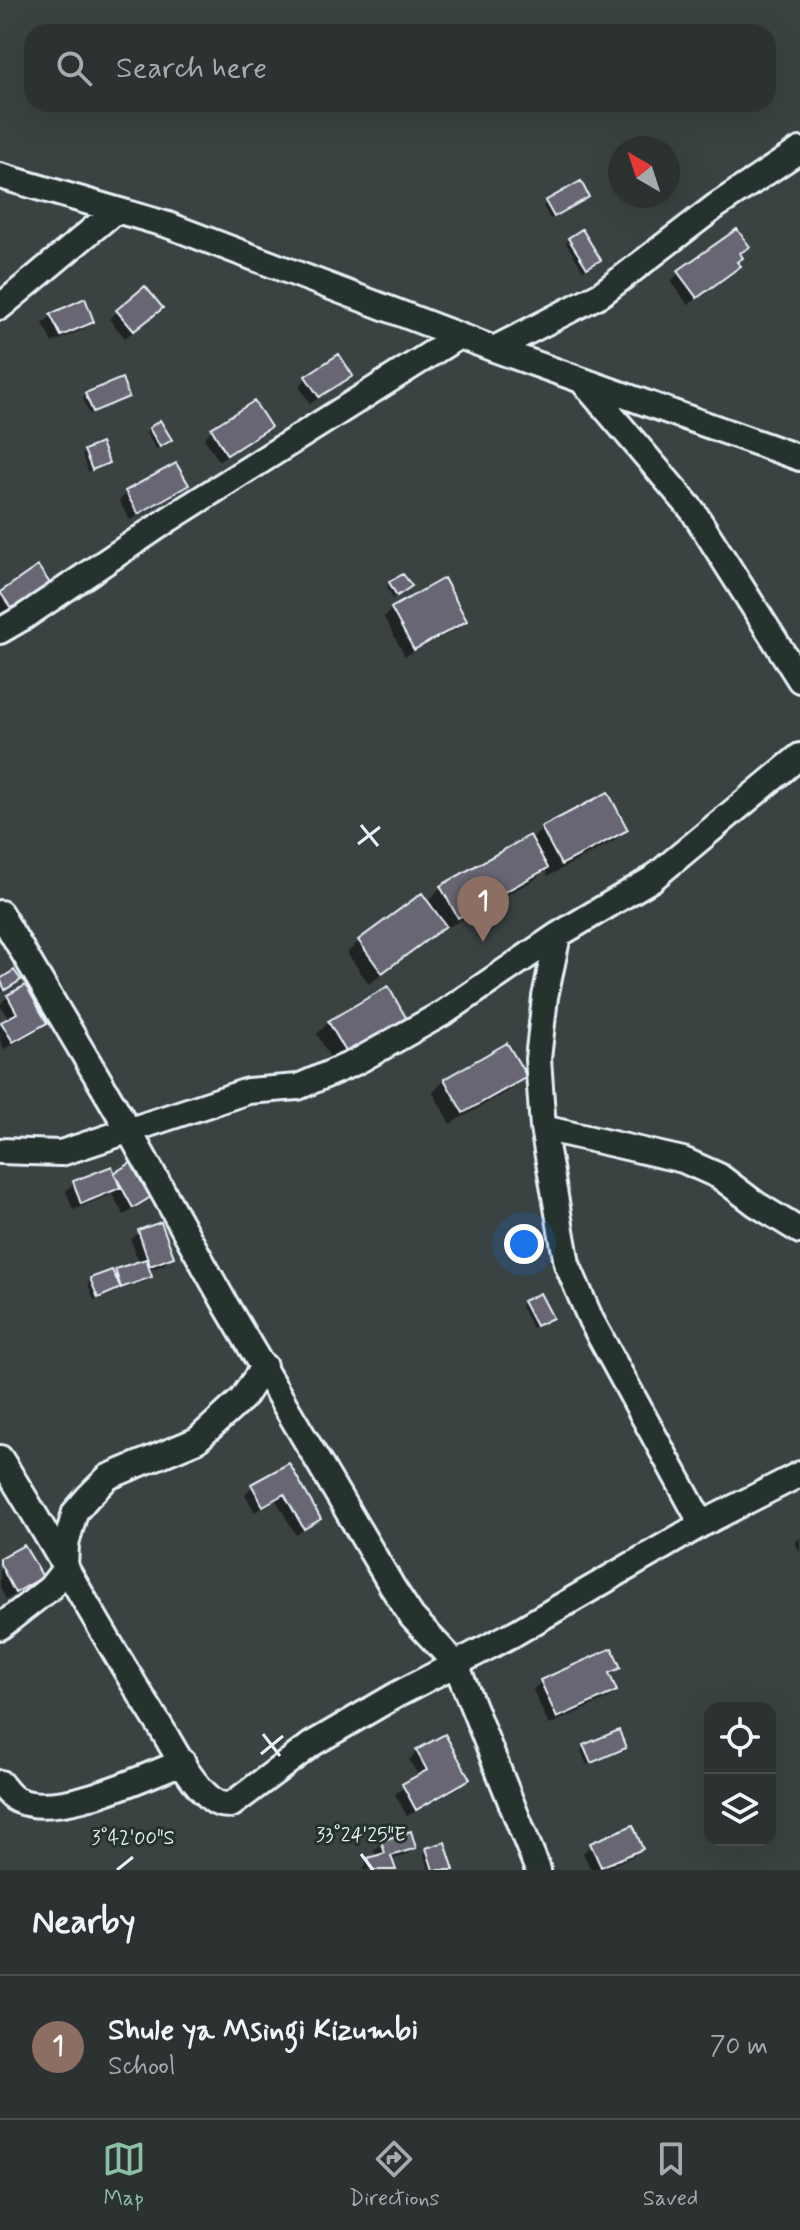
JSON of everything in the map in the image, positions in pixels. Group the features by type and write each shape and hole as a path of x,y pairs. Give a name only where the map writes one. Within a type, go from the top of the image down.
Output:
{"street":[{"path":"494,349 601,294 716,206 800,150"},
{"path":"0,176 168,225 494,349 800,458"},
{"path":"0,307 116,210"},
{"path":"0,631 169,519 459,336"},
{"path":"581,381 693,511 800,680"},
{"path":"0,1151 61,1153 248,1091 298,1087 356,1062 445,1012 558,935 652,879 800,756"},
{"path":"0,913 128,1129 227,1307 412,1617 456,1664 538,1870"},
{"path":"558,935 545,997 538,1059 543,1128 567,1264 591,1320 702,1524"},
{"path":"543,1128 683,1160 719,1176 800,1231"},
{"path":"0,1627 50,1588 65,1569 66,1544 75,1512 108,1477 197,1440 242,1399 264,1366"},
{"path":"0,1458 183,1762 207,1795 219,1805 231,1805 312,1744 398,1694 515,1633 702,1524 800,1474"},
{"path":"0,1783 14,1799 38,1806 60,1804 183,1762"}],"building":[{"path":"581,181 589,197 554,217 545,201"},
{"path":"582,229 601,260 587,268 568,238"},
{"path":"737,229 750,247 740,253 743,258 737,262 741,266 697,298 677,271"},
{"path":"145,286 163,308 134,331 116,310"},
{"path":"85,298 94,322 61,336 50,314"},
{"path":"339,354 353,376 319,397 305,376"},
{"path":"122,378 129,397 93,412 85,393"},
{"path":"254,401 271,427 227,455 211,428"},
{"path":"160,420 172,440 160,447 149,428"},
{"path":"101,443 109,463 92,470 84,450"},
{"path":"176,463 189,485 138,514 125,491"},
{"path":"38,566 51,585 13,611 0,592"},
{"path":"403,574 412,586 397,596 389,582"},
{"path":"444,578 467,621 414,650 391,608"},
{"path":"608,792 628,830 561,865 541,827"},
{"path":"530,835 548,868 458,918 440,886"},
{"path":"422,893 446,926 382,973 358,940"},
{"path":"14,970 21,980 5,990 0,979"},
{"path":"26,985 47,1023 13,1042 1,1022 17,1013 7,995"},
{"path":"388,986 409,1023 349,1057 328,1021"},
{"path":"507,1043 527,1077 463,1113 444,1079"},
{"path":"134,1161 154,1195 133,1208 114,1173"},
{"path":"112,1166 120,1188 81,1204 73,1181"},
{"path":"161,1222 174,1257 150,1266 138,1230"},
{"path":"146,1259 152,1277 121,1288 115,1269"},
{"path":"112,1270 121,1288 98,1298 90,1278"},
{"path":"540,1293 553,1318 536,1326 523,1301"},
{"path":"289,1463 321,1519 304,1529 284,1494 263,1506 251,1484"},
{"path":"24,1545 43,1577 15,1593 0,1558"},
{"path":"612,1648 621,1668 609,1673 617,1691 557,1718 540,1680"},
{"path":"619,1730 626,1748 591,1763 583,1745"},
{"path":"445,1734 470,1779 416,1810 402,1784 427,1770 416,1750"},
{"path":"633,1825 643,1849 601,1867 590,1843"},
{"path":"411,1831 416,1848 391,1856 396,1870 372,1870 368,1858 385,1853 381,1841"},
{"path":"445,1842 454,1870 433,1870 426,1848"}],"place":[{"name":"Shule ya Msingi Kizumbi","path":"483,942"}]}
